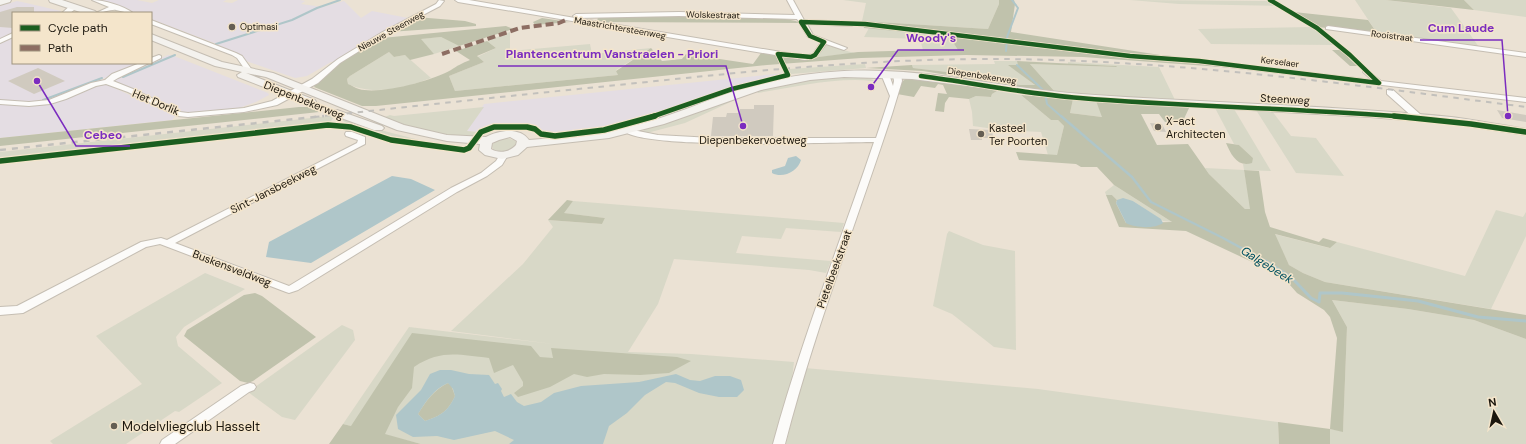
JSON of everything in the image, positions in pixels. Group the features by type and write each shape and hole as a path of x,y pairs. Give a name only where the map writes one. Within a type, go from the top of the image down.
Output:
{"main road":[{"path":"0,2 8,0"},
{"path":"53,0 68,8 87,12"},
{"path":"68,8 90,12"},
{"name":"Diepenbekerweg","path":"152,37 222,66 292,89 315,94 401,128 492,149"},
{"name":"Diepenbekerweg","path":"219,64 269,74 292,89 355,120 388,131 425,140 492,149"},
{"name":"Diepenbekerweg","path":"523,144 572,140 628,131 661,122 742,92 773,84 830,75 897,74 956,80 1041,94"},
{"path":"315,82 311,89 315,94"},
{"name":"Steenweg","path":"1041,94 1136,101 1418,117 1526,132"},
{"path":"510,134 519,136 523,140 523,144 516,151 492,149 498,136 510,134"}],"street":[{"path":"95,0 128,12"},
{"name":"Nieuwe Steenweg","path":"292,89 383,34 438,5 443,0"},
{"name":"Maastrichtersteenweg","path":"458,0 805,58 815,55 824,42"},
{"path":"790,0 807,33 824,42 844,48"},
{"path":"102,12 116,7"},
{"name":"Wolskestraat","path":"568,19 577,16 679,14 800,19 852,24"},
{"path":"152,22 234,54 240,57 248,70"},
{"name":"Rooistraat","path":"1328,28 1526,55"},
{"path":"0,41 12,35"},
{"path":"152,60 159,57"},
{"name":"Kerselaer","path":"1163,58 1526,100"},
{"name":"Nieuwe Steenweg","path":"292,89 315,82 340,60"},
{"path":"0,102 27,104 57,100 92,85 107,82 115,76 144,64"},
{"path":"1367,72 1379,83"},
{"path":"885,74 893,95"},
{"name":"Pietelbeekstraat","path":"779,444 791,395 810,336 880,140 898,81 897,74"},
{"name":"Het Dorlik","path":"107,82 178,114 188,115 254,108 274,103 292,89"},
{"path":"1390,92 1418,117"},
{"name":"Diepenbekervoetweg","path":"628,131 648,136 700,140 880,140"},
{"name":"Sint-Jansbeekweg","path":"168,244 361,144 362,139 349,134"},
{"name":"Buskensveldweg","path":"0,311 19,310 144,244 161,241 289,290 296,288 454,190 460,183 491,162 492,149"},
{"path":"166,444 247,388"}],"shaded area":[{"path":"100,0 137,0 152,3 159,0 226,0 223,2 232,3 238,0 300,0 305,1 301,4 323,7 344,1 361,18 372,11 408,18 337,61 331,62 307,76 295,78 246,61 242,56 214,43 152,19 152,12 133,12"},
{"path":"17,1 61,12 12,12 12,34 0,40 0,6"},
{"path":"12,37 12,64 138,64 63,96 29,102 0,100 0,43"},
{"path":"168,55 174,56 268,93 269,95 256,102 239,108 185,113 115,81 115,79 121,75 147,64 152,64 152,62"},
{"path":"785,73 737,86 649,118 595,130 554,135 543,133 531,126 507,125 492,126 478,132 467,131 484,104"},
{"path":"101,85 108,85 175,116 172,120 0,138 0,104 29,106 49,104"}],"green space":[{"path":"843,0 999,0 999,4 988,29 862,21 866,3"},
{"path":"999,0 1014,0 1015,4 1011,32 1160,55 1162,58 1234,66 1235,68 1083,57 966,55 861,58 767,65 376,106 362,106 314,87 317,82 341,62 382,38 506,26 513,29 459,46 441,37 421,39 434,54 410,60 405,55 394,57 389,52 350,76 347,79 348,84 359,89 379,90 392,89 419,82 442,74 470,60 456,51 487,41 496,48 477,56 484,62 449,76 455,91 618,75 616,71 651,48 662,61 682,59 686,54 753,64 761,53 803,59 858,52 958,50 949,36 864,28 862,21 988,29 999,4"},
{"path":"1130,0 1268,1 1280,6 1179,4"},
{"path":"1355,0 1386,0 1451,8 1479,47 1377,33"},
{"path":"1386,0 1464,0 1474,10"},
{"path":"1464,0 1526,0 1526,17 1474,10"},
{"path":"1294,12 1368,20 1377,33 1317,27"},
{"path":"678,15 780,18 799,23 597,22 598,17"},
{"path":"416,17 465,21 476,24 476,26 389,32"},
{"path":"542,18 570,22 535,25 533,22"},
{"path":"1311,27 1337,45 1211,44 1198,29"},
{"path":"869,28 949,36 958,50 923,50 920,39 864,37"},
{"path":"510,32 510,51 590,44 592,54 651,48 616,70 618,75 455,91 449,76 484,62 477,57 496,48 487,41"},
{"path":"441,37 459,46 434,54 420,39"},
{"path":"826,45 854,53 812,58"},
{"path":"1332,50 1342,50 1360,66 1350,66"},
{"path":"389,52 394,57 405,55 431,78 411,85 379,90 368,90 348,84 347,79 350,76"},
{"path":"994,61 1017,61 1019,65 1009,65 1036,86 1020,85 964,74 913,68 912,65 995,64"},
{"path":"1017,61 1117,67 1030,64 1056,93 923,71 866,68 912,65 913,68 964,74 1020,85 1035,85 1008,65 1018,65"},
{"path":"1068,62 1159,67 1175,100 1056,93 1030,64 1116,67 1068,64"},
{"path":"865,64 866,68 791,74 789,69"},
{"path":"789,76 791,77 618,131 582,135 629,125 664,115 739,87"},
{"path":"861,76 874,80 830,81 758,93 756,90 804,80"},
{"path":"908,78 943,81 997,91 992,94 991,97 976,96 969,99 949,97 945,103 944,112 935,111 938,93 947,94 943,85 938,84 935,88 921,86 914,97 897,94 902,82"},
{"path":"997,91 1021,95 1051,120 1058,120 1064,126 1057,155 1048,155 1041,132 1001,130 973,126 969,99 976,96 991,97 992,94"},
{"path":"1021,95 1073,99 1070,113 1102,117 1096,101 1190,106 1182,123 1165,122 1159,114 1141,114 1157,145 1188,144 1209,174 1245,209 1250,209 1244,170 1259,171 1265,212 1270,227 1319,242 1323,238 1337,242 1330,248 1275,234 1289,265 1303,273 1325,282 1526,315 1526,339 1474,320 1408,309 1332,300 1347,327 1343,432 1330,429 1337,338 1330,317 1324,310 1297,293 1282,276 1186,231 1119,227 1106,195 1112,195 1117,200 1116,203 1126,223 1172,222 1114,185 1097,167 1081,167 1076,164 1019,160 1016,152 1057,155 1064,126 1058,120 1051,120"},
{"path":"735,98 737,99 685,123 647,133 642,132 645,129"},
{"path":"1073,99 1096,101 1103,117 1070,113"},
{"path":"308,107 319,112 0,146 0,138"},
{"path":"484,107 467,131 478,132 472,138 426,132 382,118 390,115 394,116"},
{"path":"1215,108 1234,109 1271,171 1244,170 1243,164 1247,164 1253,158 1239,145 1234,144"},
{"path":"1256,110 1272,111 1291,136 1316,138 1344,176 1296,173"},
{"path":"329,116 333,118 330,123 0,159 0,152"},
{"path":"340,118 346,118 365,126 423,141 424,143 356,128"},
{"path":"507,138 516,141 515,146 505,151 493,149 492,145 496,141"},
{"path":"1226,143 1239,145 1253,158 1252,163 1243,164 1239,162 1230,152"},
{"path":"1205,168 1244,170 1251,210 1245,209 1209,174"},
{"path":"1114,185 1172,222 1163,221 1133,201 1117,200 1112,195 1106,195 1105,192"},
{"path":"567,200 573,201 564,213 605,218 602,224 548,220"},
{"path":"573,201 844,223 841,232 786,228 781,239 742,236 736,253 831,261 826,273 809,270 674,259 658,304 628,352 691,354 794,362 792,379 774,444 421,444 343,424 409,327 553,344 451,331 523,264 553,227 548,220 602,224 605,218 563,213"},
{"path":"1496,210 1523,217 1526,212 1526,236 1491,309 1325,282 1303,273 1289,265 1274,234 1329,248 1337,242 1465,276"},
{"path":"949,231 983,245 1015,251 1016,350 994,347 952,314 933,306 947,234"},
{"path":"205,273 245,289 184,327 176,337 178,346 222,383 179,412 175,411 126,444 53,444 50,441 142,384 96,336"},
{"path":"255,293 262,296 316,337 248,383 240,381 184,336 187,330 244,295"},
{"path":"1332,300 1408,309 1474,320 1526,339 1526,444 1330,444 1330,429 1343,431 1347,327"},
{"path":"342,325 353,330 355,340 295,420 282,417 248,392"},
{"path":"412,333 531,346 540,357 553,358 551,348 677,357 691,361 669,373 640,375 604,374 587,377 574,374 550,387 518,397 514,393 523,386 523,382 513,365 494,373 489,358 442,355 424,361 414,367 412,388 398,407 385,434 421,444 329,444 343,424 351,426"},
{"path":"805,368 1038,389 1278,422 1279,444 786,444"},
{"path":"448,383 451,385 455,396 452,401 443,412 425,421 418,414 431,396"},
{"path":"1278,422 1330,429 1330,444 1279,444"}],"water":[{"path":"796,156 801,160 797,168 793,171 781,175 772,173 772,170 785,166 788,158"},
{"path":"392,176 411,179 435,190 311,263 266,257 269,242"},
{"path":"1123,198 1133,201 1161,219 1163,223 1145,227 1134,226 1126,223 1116,203 1117,200"},
{"path":"440,370 451,370 469,374 489,375 495,384 498,383 502,389 501,391 504,397 511,394 517,402 524,406 541,402 554,393 581,386 639,382 676,374 690,380 700,381 715,376 730,376 741,380 744,390 737,397 719,397 699,393 675,383 666,382 645,395 627,413 609,426 603,444 509,444 514,440 495,431 454,440 437,436 413,437 398,429 396,415 421,390 430,374","holes":["448,383 453,389 455,396 450,406 443,412 425,421 418,414 434,392"]}],"building":[{"path":"17,7 34,7 34,12 12,12 12,28 0,27 0,12"},
{"path":"38,68 65,81 34,94 8,81"},
{"path":"754,105 774,105 773,136 711,136 713,117 726,117 727,113 740,113 740,109 754,109"},
{"path":"1497,110 1526,115 1526,122 1502,118"},
{"name":"X-act Architecten","path":"1150,123 1162,124 1166,132 1154,131"},
{"name":"Kasteel Ter Poorten","path":"969,129 991,130 994,138 971,140"}],"waterway":[{"path":"216,44 292,20 317,8 340,0"},
{"name":"Galgebeek","path":"1006,51 1007,37 1018,8 1012,0"},
{"path":"123,77 175,55"},
{"name":"Galgebeek","path":"1017,65 1043,90"},
{"path":"43,100 102,78"},
{"name":"Galgebeek","path":"1046,98 1047,104 1062,117"},
{"name":"Galgebeek","path":"1061,116 1132,177 1151,202 1267,262"},
{"name":"Galgebeek","path":"1266,261 1292,278 1311,298 1319,302 1320,293 1342,293 1418,301 1478,317 1526,321"}],"railway":[{"path":"314,117 757,71 897,61 990,59 1125,63 1192,68 1259,74 1526,107"},
{"path":"0,150 324,116"}],"marked path":[{"path":"442,54 520,28 559,23 568,19"}],"cycle path":[{"path":"1270,0 1317,28 1350,55 1379,83"},
{"path":"801,22 865,24 1130,56 1199,61 1379,83"},
{"path":"0,161 328,125 351,127 391,140 464,150 469,148 481,132 494,127 527,127 535,129 541,134 555,136 604,130 665,113 732,89 788,75 778,54 811,57 815,55 824,42 810,36 801,22"},
{"path":"921,76 1021,91 1081,98 1360,113 1471,124 1526,132"}],"place":[{"name":"Optimasi","path":"232,27"},
{"name":"Cebeo","path":"37,81"},
{"name":"Woody's","path":"871,87"},
{"name":"Cum Laude","path":"1508,116"},
{"name":"Plantencentrum Vanstraelen - Priori","path":"743,126"},
{"name":"X-act Architecten","path":"1158,127"},
{"name":"Kasteel Ter Poorten","path":"981,134"},
{"name":"Modelvliegclub Hasselt","path":"114,426"}]}
